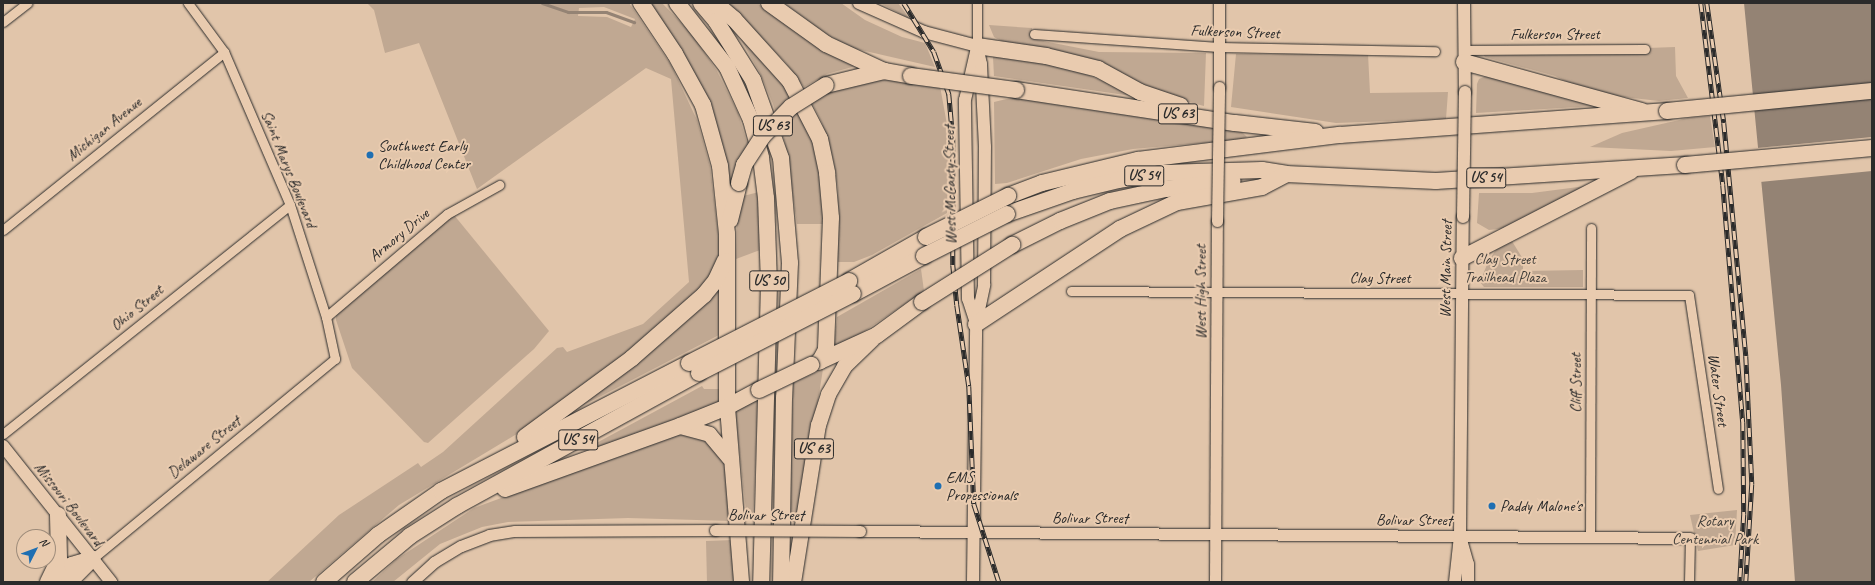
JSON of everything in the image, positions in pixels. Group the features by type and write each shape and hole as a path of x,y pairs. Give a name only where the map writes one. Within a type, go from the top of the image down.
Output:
{"highway":[{"path":"641,3 675,54 703,105 720,166 727,234"},
{"name":"US 50","path":"677,3 727,67 751,120 761,158 766,198 769,284 761,582"},
{"name":"US 50","path":"701,3 716,21 753,80 780,158 790,263 784,398 781,582"},
{"path":"715,3 734,19 790,81 820,139 827,173 831,218 826,350 815,363"},
{"path":"769,3 826,44 884,71"},
{"path":"977,46 1046,56 1098,69 1154,98 1234,123"},
{"path":"1464,56 1620,103 1647,113"},
{"name":"US 63","path":"741,582 729,458 727,407 727,234 744,165 762,136 791,108 826,85 884,71 1234,123 1340,135"},
{"name":"US 54","path":"851,288 926,237 1008,196 1042,183 1138,160 1340,135 1647,113 1872,91"},
{"name":"US 54","path":"324,582 407,514 488,465 694,368 851,288 924,256 1007,214 1073,191 1118,180 1164,172 1262,170 1286,174 1436,181 1685,165 1872,148"},
{"path":"1462,258 1637,168"},
{"path":"976,324 1120,229 1177,202 1262,187 1286,174"},
{"name":"US 63","path":"793,582 818,425 828,394 844,366 877,335 922,302 1012,245 1060,222 1110,201 1166,189 1286,174"},
{"path":"488,465 632,358 708,290 727,256"},
{"path":"457,506 680,426 727,407 815,363 877,335"},
{"name":"US 54","path":"355,582 410,536 457,506 694,368"},
{"path":"680,426 709,434 729,458"},
{"path":"50,582 59,559 58,515"},
{"path":"50,582 72,565 92,558"},
{"path":"69,582 92,558"}],"main road":[{"path":"859,3 924,32 977,46"},
{"name":"West Main Street","path":"1455,582 1460,536 1461,294 1465,92 1464,3"},
{"name":"West McCarty Street","path":"976,324 968,298 966,100 977,46"},
{"name":"West McCarty Street","path":"973,582 976,324 984,286 985,147 981,64 977,46"},
{"name":"Missouri Boulevard","path":"3,446 111,582"},
{"name":"West Main Street","path":"1460,536 1468,564 1468,582"}],"street":[{"path":"3,22 27,3"},
{"name":"Saint Marys Boulevard","path":"188,3 224,52 290,205 326,316 334,359"},
{"name":"West McCarty Street","path":"977,3 977,46"},
{"name":"West High Street","path":"1215,582 1219,3"},
{"name":"Fulkerson Street","path":"1034,34 1219,47 1435,51"},
{"name":"Fulkerson Street","path":"1464,56 1646,49"},
{"name":"Michigan Avenue","path":"3,230 224,52"},
{"name":"Armory Drive","path":"326,316 448,214 499,185"},
{"name":"Ohio Street","path":"3,434 290,205"},
{"name":"Cliff Street","path":"1590,537 1592,228"},
{"name":"Clay Street","path":"1071,290 1689,295"},
{"name":"Water Street","path":"1689,295 1718,489"},
{"name":"Delaware Street","path":"92,558 334,359"},
{"name":"Bolivar Street","path":"412,582 434,562 461,546 490,535 516,531 715,530 1690,538"},
{"path":"1689,582 1690,538"}],"green space":[{"path":"367,3 629,3 671,65 697,120 710,166 720,249 716,267 708,281 627,352 540,420 399,505 309,582 267,582 339,515 418,463 421,467 443,452 557,348 563,347 567,352 643,324 689,282 671,79 646,68 477,189 419,43 385,53 374,10","holes":["604,7 635,19 631,27 607,17 578,16 579,8"]},
{"path":"647,3 662,3 692,34 717,71 738,113 748,146 729,188 722,153"},
{"path":"728,3 757,3 805,38 856,66 827,74 804,87 786,63"},
{"path":"784,3 841,3 865,20 902,37 925,43 935,67 852,48 826,34"},
{"path":"880,3 898,3 910,19"},
{"path":"989,25 1032,28 1033,39 1099,52 1206,53 1204,106 1173,98 1087,59 1060,51 1003,42 994,37"},
{"path":"742,36 781,76 806,121 819,157 823,224 797,224 785,143 773,104 760,73 740,38"},
{"path":"1675,47 1676,76 1688,98 1659,101 1606,95 1571,84 1555,76 1485,57 1483,54"},
{"path":"1002,54 1084,73 1139,97 994,76 993,57"},
{"path":"1236,54 1368,54 1370,93 1448,92 1446,119 1336,123 1231,107"},
{"path":"1491,74 1612,105 1476,113 1477,84 1479,79"},
{"path":"886,79 940,86 948,130 947,213 872,255 854,262 838,262 838,189 834,163 822,123 811,101 828,91 866,81"},
{"path":"1019,96 1046,103 1242,132 1247,137 1238,140 1133,149 1081,159 1007,183 995,184 994,102"},
{"path":"1710,116 1715,147 1671,151 1590,147 1622,133 1688,118"},
{"path":"1586,186 1506,228 1489,230 1477,223 1479,193 1532,193"},
{"path":"759,192 760,250 736,259 737,221 743,196"},
{"path":"454,215 549,331 534,349 428,443 424,442 352,368 336,320 336,314"},
{"name":"Clay Street Trailhead Plaza","path":"1510,238 1523,259 1523,271 1583,270 1583,287 1484,287 1480,282 1488,262 1497,248"},
{"path":"921,269 924,291 853,339 834,346 837,317"},
{"path":"723,288 719,335 578,408 570,409"},
{"path":"823,369 799,522 789,522 793,383"},
{"path":"702,386 704,389 720,389 720,402 590,451 589,447"},
{"path":"758,399 753,520 747,520 735,412 737,408"},
{"path":"684,431 706,438 724,461 731,521 628,518 508,522 482,527 440,544 393,582 372,582 397,559 474,508"},
{"name":"Rotary Centennial Park","path":"1737,510 1735,545 1698,551 1690,515"},
{"path":"733,540 734,582 707,582 706,541"}],"shaded area":[{"path":"1744,3 1872,3 1872,582 1795,582 1781,385"}],"pier":[{"path":"1872,137 1872,171 1760,182 1757,148"}],"waterway":[{"path":"542,3 568,12 606,12 634,22"}],"railway":[{"path":"904,3 934,52 949,94 953,139 953,265 957,305 969,386 974,504 999,582"},
{"path":"1701,3 1723,185 1743,422 1744,514 1740,582"},
{"path":"1707,3 1724,123 1746,356 1752,484 1746,582"}],"place":[{"name":"Southwest Early Childhood Center","path":"370,155"},
{"name":"EMS Propessionals","path":"938,486"},
{"name":"Paddy Malone's","path":"1492,506"}]}
